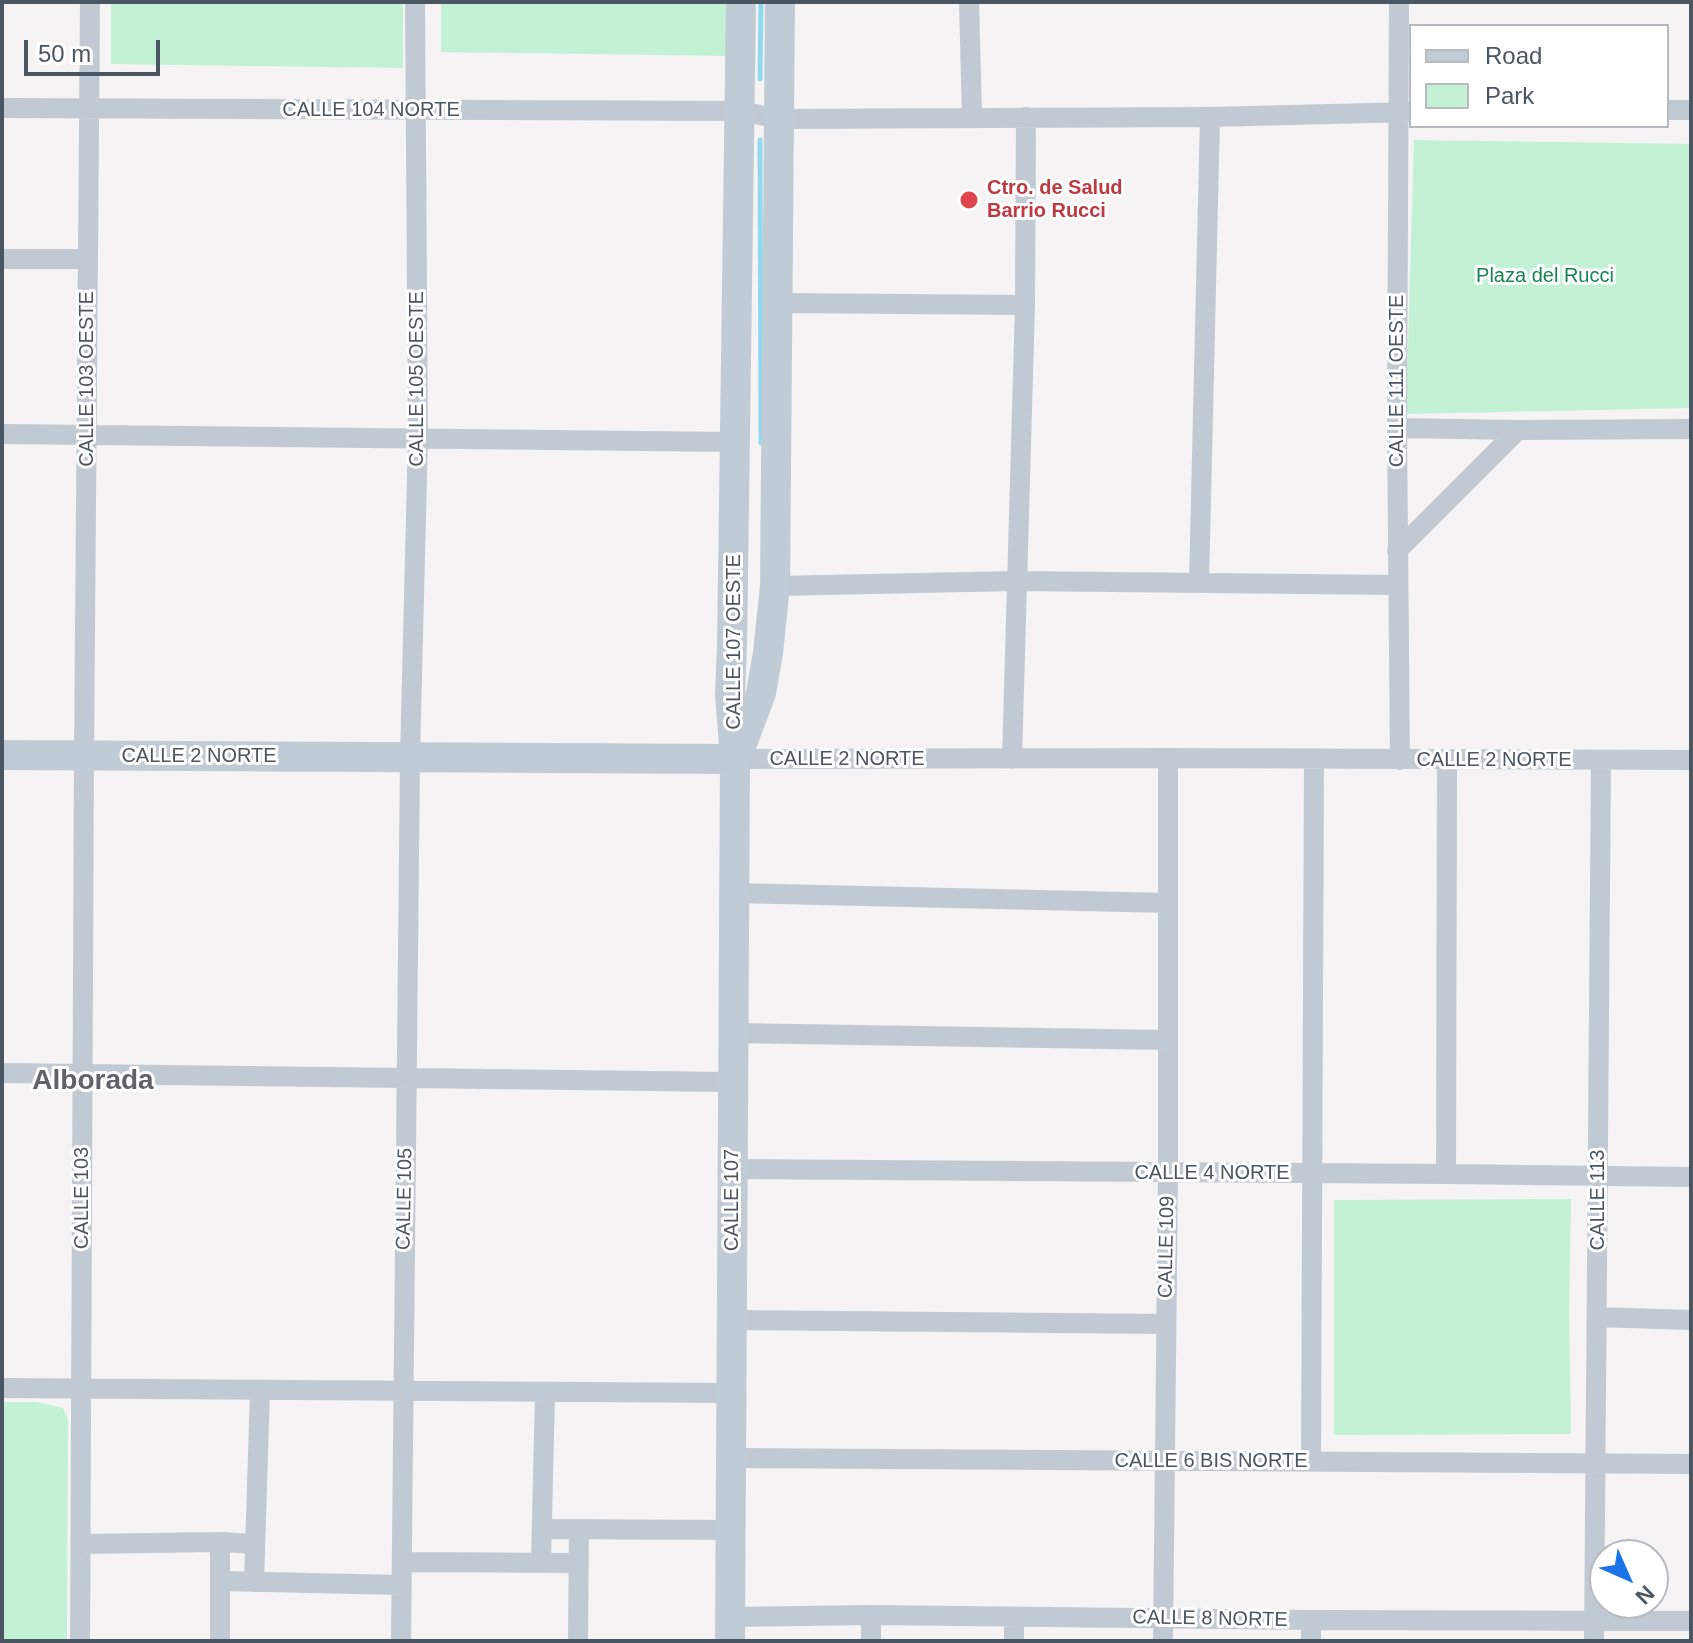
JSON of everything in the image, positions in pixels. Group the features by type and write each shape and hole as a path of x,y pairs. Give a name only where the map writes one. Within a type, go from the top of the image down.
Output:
{"street":[{"name":"CALLE 103 OESTE","path":"84,755 90,2"},
{"name":"CALLE 105 OESTE","path":"410,757 418,437 415,2"},
{"name":"CALLE 107 OESTE","path":"735,759 730,694 741,2"},
{"name":"CALLE 107 OESTE","path":"735,759 761,693 775,586 780,2"},
{"path":"969,2 972,118"},
{"name":"CALLE 111 OESTE","path":"1399,2 1404,112 1397,428 1400,760"},
{"name":"CALLE 104 NORTE","path":"2,108 741,111 779,119"},
{"path":"1669,110 1691,110"},
{"path":"779,119 1210,117 1404,112"},
{"path":"1012,759 1025,305 1026,117"},
{"path":"1199,583 1210,117"},
{"path":"2,259 88,259"},
{"path":"779,303 1025,305"},
{"path":"1397,428 1691,429"},
{"path":"1397,551 1518,430"},
{"path":"2,434 735,442"},
{"path":"775,586 1016,581 1398,585"},
{"name":"CALLE 2 NORTE","path":"2,755 1691,760"},
{"name":"CALLE 103","path":"80,1641 84,755"},
{"name":"CALLE 105","path":"401,1641 410,757"},
{"name":"CALLE 109","path":"1163,1641 1168,758"},
{"name":"CALLE 107","path":"730,1629 735,759"},
{"path":"1311,1461 1314,760"},
{"path":"1446,1174 1447,760"},
{"name":"CALLE 113","path":"1594,1641 1601,760"},
{"path":"734,893 1168,903"},
{"path":"733,1033 1167,1040"},
{"path":"2,1073 732,1082"},
{"name":"CALLE 4 NORTE","path":"732,1169 1691,1177"},
{"path":"1597,1317 1691,1320"},
{"path":"731,1320 1166,1324"},
{"path":"2,1388 731,1393"},
{"path":"254,1582 260,1390"},
{"path":"541,1563 545,1392"},
{"name":"CALLE 6 BIS NORTE","path":"731,1458 1691,1464"},
{"path":"542,1529 730,1530"},
{"path":"578,1641 579,1529"},
{"path":"220,1542 220,1641"},
{"path":"81,1544 255,1544"},
{"path":"402,1562 578,1563"},
{"path":"220,1581 401,1585"},
{"path":"871,1615 871,1641"},
{"name":"CALLE 8 NORTE","path":"730,1629 871,1615 1163,1619 1311,1631 1450,1631 1594,1620 1691,1621"},
{"path":"1014,1617 1014,1641"}],"green space":[{"path":"111,2 403,2 403,68 111,64"},
{"path":"441,2 733,2 733,56 441,52"},
{"name":"Plaza del Rucci","path":"1414,140 1691,144 1691,408 1406,414"},
{"path":"1571,1199 1571,1434 1334,1435 1334,1200"},
{"path":"2,1402 36,1402 63,1408 68,1419 67,1641 2,1641"}],"waterway":[{"path":"760,79 761,2"},
{"path":"760,140 761,443"}],"place":[{"name":"Ctro. de Salud Barrio Rucci","path":"969,200"}],"district":[{"name":"Alborada","path":"93,1081"}]}
